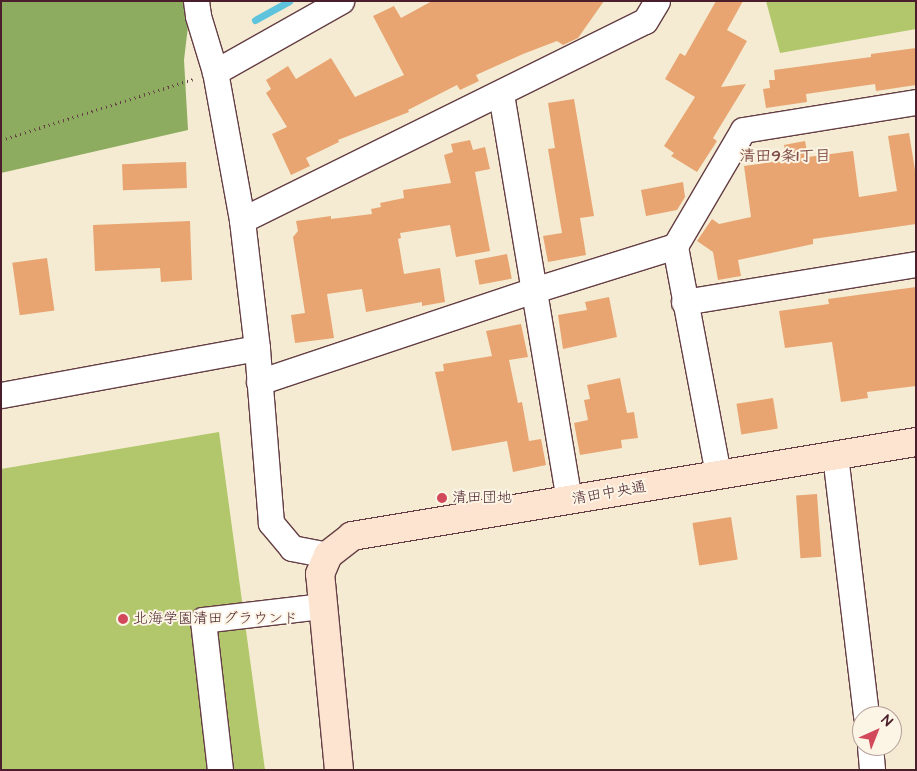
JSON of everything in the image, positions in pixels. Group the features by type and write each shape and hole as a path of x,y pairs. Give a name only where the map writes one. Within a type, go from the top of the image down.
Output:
{"street":[{"path":"196,1 198,16 215,72 242,220 256,348 271,522 292,548 324,564 323,606 339,770"},
{"path":"215,72 341,1"},
{"path":"242,220 501,94 645,21 657,1"},
{"path":"501,94 569,500"},
{"path":"718,474 684,302 675,246 743,130 916,102"},
{"path":"259,382 534,290 675,246"},
{"path":"684,302 916,264"},
{"path":"1,395 256,348"},
{"name":"清田中央通","path":"324,564 352,536 916,442"},
{"path":"835,455 865,706"},
{"path":"220,770 203,620 323,606"},
{"path":"871,756 872,770"}],"path":[{"path":"1,140 215,72"}],"green space":[{"path":"1,1 191,1 184,60 188,130 1,173"},
{"path":"766,1 916,1 916,29 780,53"},
{"name":"北海学園清田グラウンド","path":"219,432 265,770 1,770 1,469"}],"building":[{"path":"432,1 604,1 578,38 563,45 557,41 523,54 476,75 479,81 460,90 457,85 408,110 409,112 338,140 339,142 306,158 310,166 291,175 272,134 287,127 266,93 271,89 266,80 288,66 296,79 331,58 355,97 404,75 373,16 394,6 401,18"},
{"path":"716,1 743,1 727,30 747,41 721,87 746,84 713,138 717,141 697,172 671,156 674,153 664,146 695,97 665,79 680,53 685,56"},
{"path":"916,48 916,85 876,91 875,84 806,94 807,102 766,108 763,89 770,88 769,80 775,80 774,70 871,57 871,54"},
{"path":"574,99 594,216 580,218 586,255 548,262 543,236 562,233 548,149 555,148 548,103"},
{"path":"909,133 916,176 916,224 813,239 813,244 738,260 741,276 718,280 713,252 697,241 712,219 719,224 751,217 744,166 787,160 784,145 805,141 808,157 853,151 859,197 897,191 888,136"},
{"path":"470,140 473,150 485,147 490,169 475,172 490,251 456,257 450,225 400,233 401,238 398,239 404,274 440,268 445,302 422,306 422,302 366,312 362,289 327,294 334,338 295,343 291,315 305,313 293,237 298,231 296,221 331,216 331,219 372,214 371,209 381,207 380,203 404,198 403,190 451,183 444,155 453,152 451,144"},
{"path":"186,162 187,188 123,190 122,164"},
{"path":"683,182 685,197 677,210 646,216 641,190"},
{"path":"190,221 192,280 161,282 160,268 95,271 93,225"},
{"path":"507,254 512,279 479,285 475,260"},
{"path":"47,258 54,310 20,315 12,263"},
{"path":"916,287 916,386 867,392 868,398 841,402 832,342 785,348 779,311 829,304 828,299"},
{"path":"609,297 617,337 563,349 558,315 587,310 585,302"},
{"path":"521,324 528,357 509,360 518,403 522,402 529,441 541,439 546,465 513,472 507,441 452,451 435,372 444,371 443,364 492,356 486,331"},
{"path":"620,378 627,413 634,412 638,438 621,440 622,448 580,455 574,423 588,420 584,400 590,399 587,385"},
{"path":"773,398 778,429 741,434 736,404"},
{"path":"817,494 821,557 800,558 796,495"},
{"path":"731,517 738,559 699,566 692,523"}],"waterway":[{"path":"255,20 289,1"}],"place":[{"name":"清田団地","path":"442,498"},
{"name":"北海学園清田グラウンド","path":"123,619"}],"district":[{"name":"清田9条1丁目","path":"785,156"}]}
